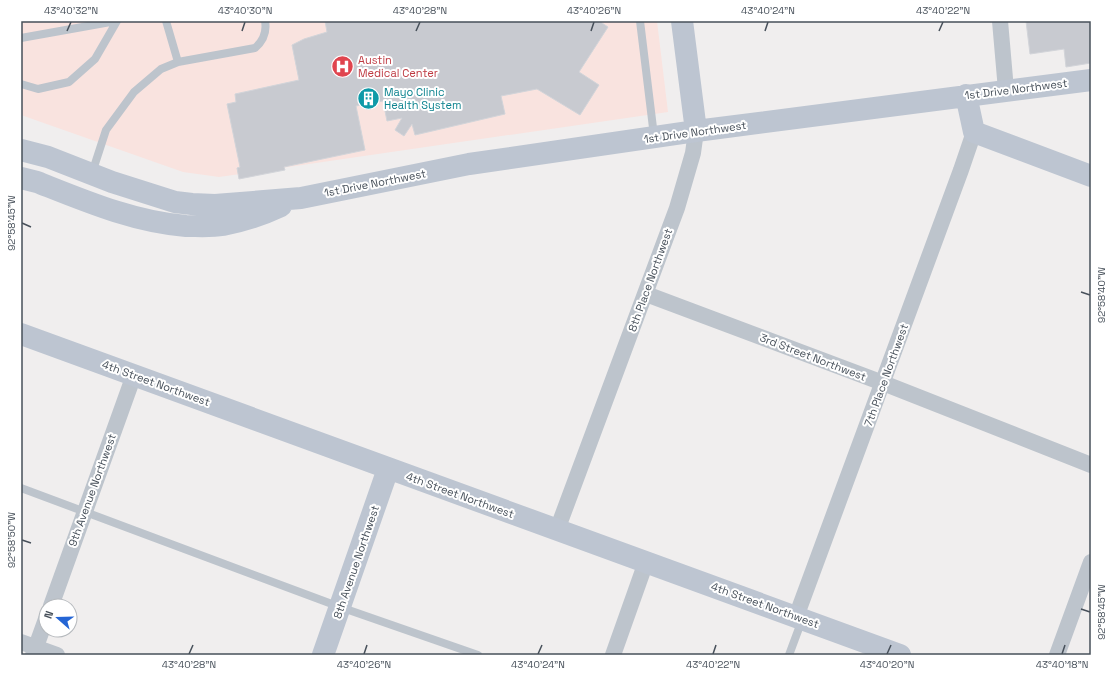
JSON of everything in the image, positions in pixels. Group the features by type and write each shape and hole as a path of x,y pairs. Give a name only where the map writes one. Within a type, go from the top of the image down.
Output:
{"street":[{"name":"8th Place Northwest","path":"557,530 646,294 687,175 693,152 696,131 682,21"},
{"path":"1000,21 1006,90"},
{"name":"1st Drive Northwest","path":"21,150 48,157 154,196 175,202 215,205 301,198 469,164 696,131 1091,80"},
{"path":"966,95 974,132 1091,176"},
{"name":"7th Place Northwest","path":"799,618 974,132"},
{"name":"1st Drive Northwest","path":"21,178 37,182 134,218 175,225 222,225 251,218 301,198"},
{"name":"3rd Street Northwest","path":"646,294 883,383 1091,465"},
{"name":"4th Street Northwest","path":"21,334 900,655"},
{"name":"9th Avenue Northwest","path":"54,598 134,375"},
{"name":"8th Avenue Northwest","path":"323,655 388,469"},
{"path":"613,655 646,562"},
{"path":"1057,655 1091,562"},
{"path":"35,651 39,638"},
{"path":"21,642 35,651 57,655"}],"lane":[{"path":"21,38 116,21"},
{"path":"21,84 38,89 69,82 95,59 116,21"},
{"path":"166,21 178,62"},
{"path":"91,173 106,130 134,92 162,69 178,62 255,48 262,42 266,28 265,21"},
{"path":"640,21 654,137"},
{"path":"21,488 340,607 478,655"},
{"path":"789,655 799,618"}],"shaded area":[{"name":"Austin Medical Center","path":"21,21 657,21 668,112 219,177 183,172 21,115"}],"building":[{"name":"Mayo Clinic Health System","path":"325,21 599,21 608,27 579,72 599,85 580,115 537,89 501,96 505,114 415,135 412,124 404,136 395,130 402,118 387,121 383,101 356,106 365,150 284,167 285,170 239,179 237,168 240,167 227,104 236,102 235,94 299,80 292,45 304,39 327,32"},
{"path":"1026,21 1091,21 1091,63 1066,67 1064,49 1030,54"}],"place":[{"name":"Austin Medical Center","path":"342,66"},
{"name":"Mayo Clinic Health System","path":"369,98"}]}
